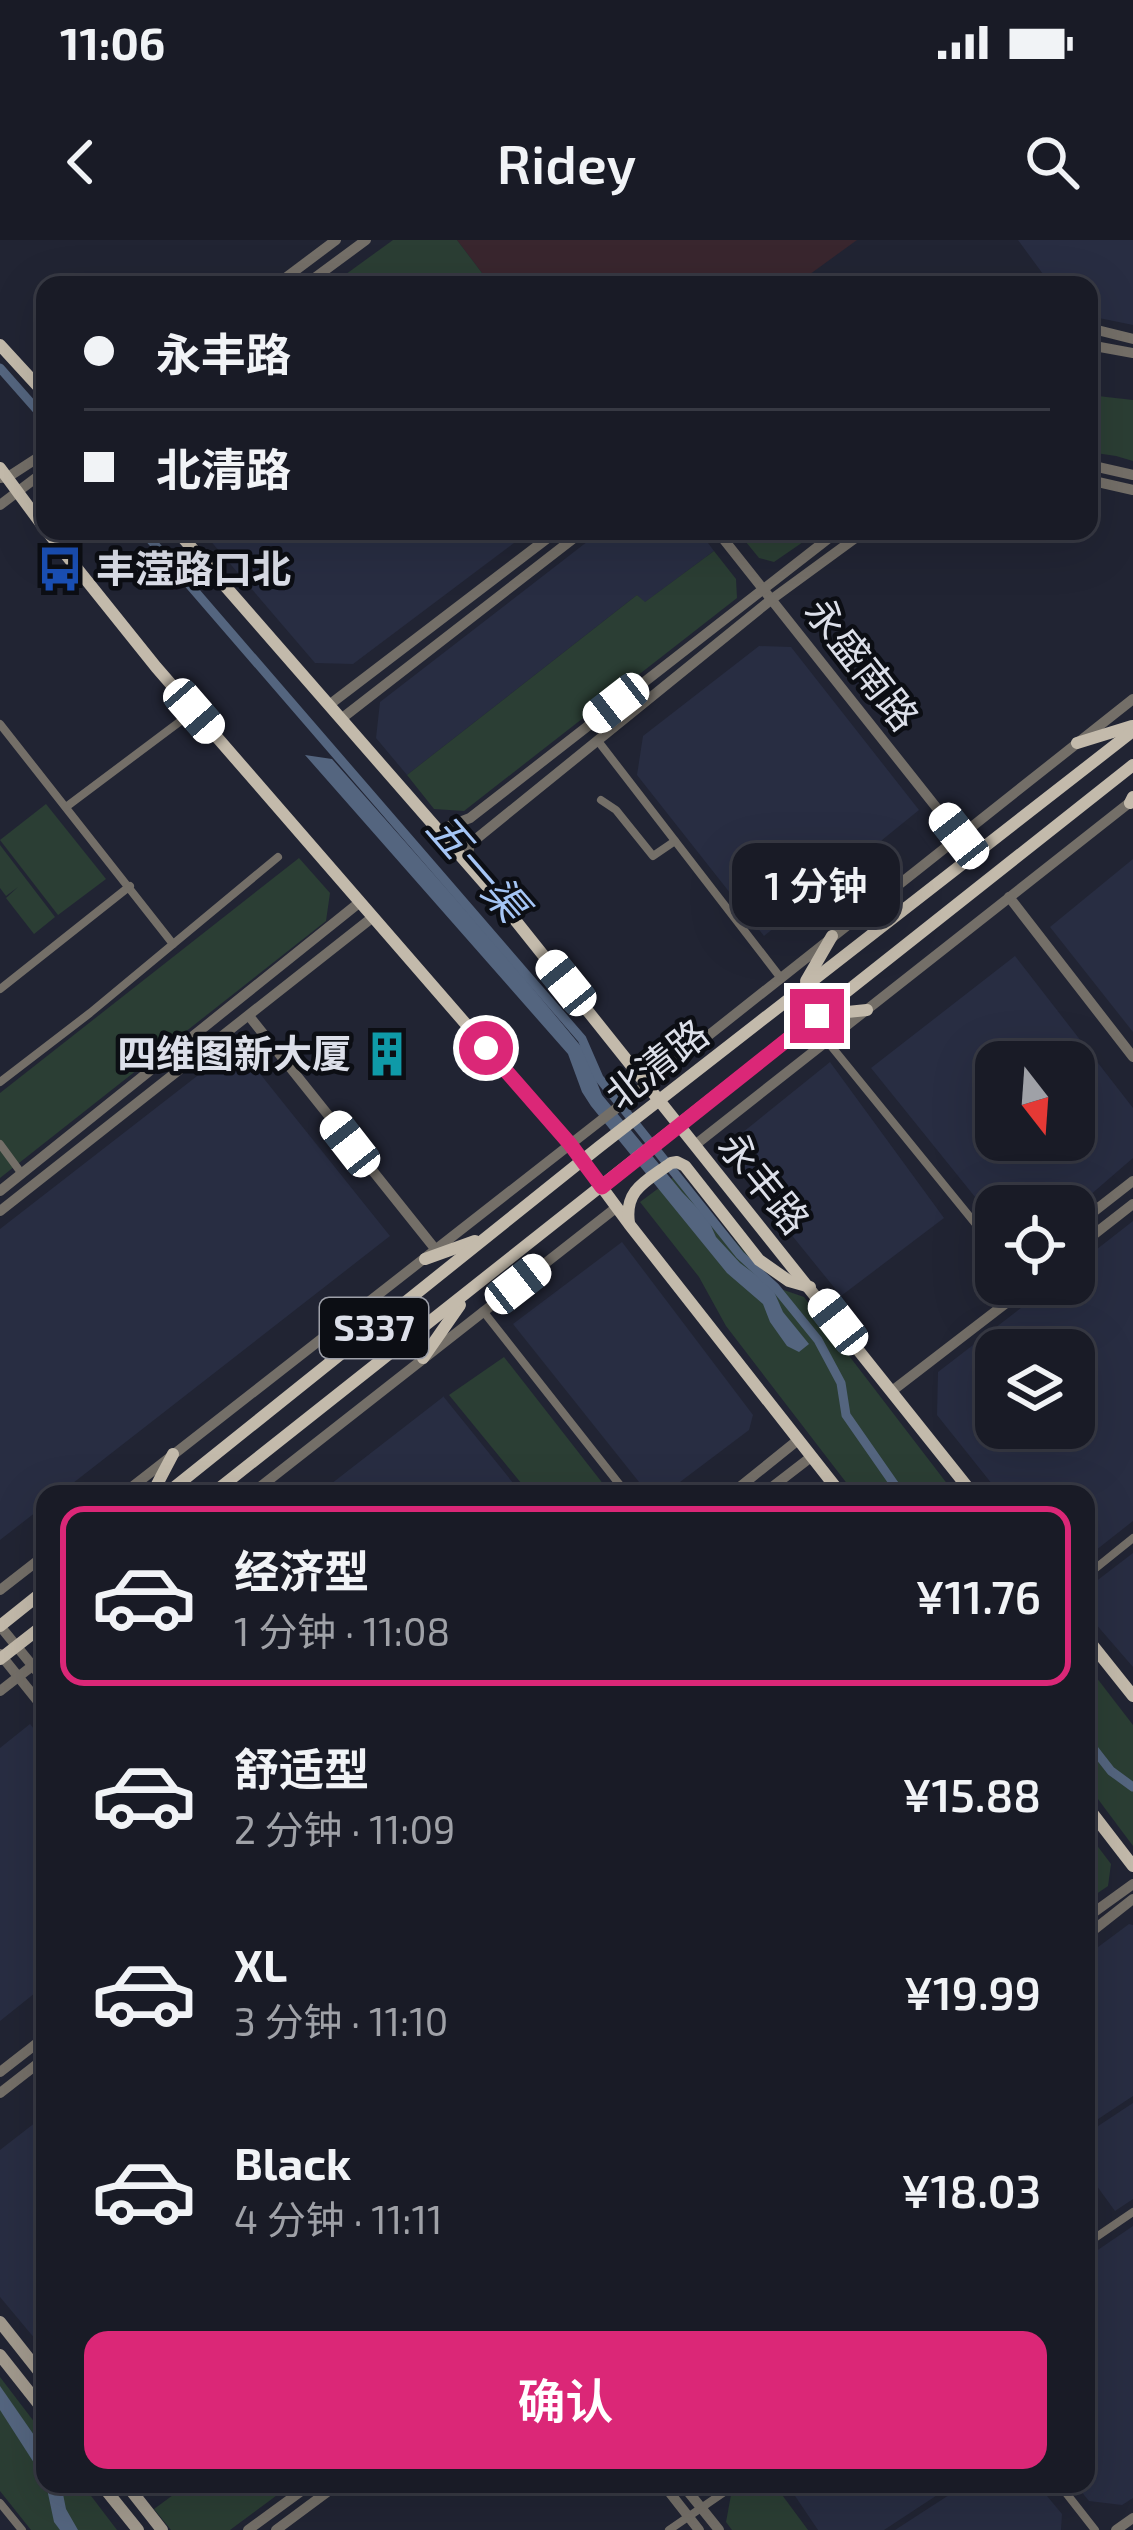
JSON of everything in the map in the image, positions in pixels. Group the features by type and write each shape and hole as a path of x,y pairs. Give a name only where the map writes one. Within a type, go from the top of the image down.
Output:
{"main road":[{"path":"0,345 36,384"},
{"path":"2,474 36,517"},
{"path":"54,540 194,711 570,1144 834,1485"},
{"name":"永丰路","path":"185,540 500,901 966,1485"},
{"path":"1077,743 1133,728"},
{"name":"北清路","path":"177,1485 1133,728"},
{"name":"北清路","path":"223,1485 1133,765"},
{"path":"801,990 832,936"},
{"path":"817,1016 867,1010"},
{"path":"629,1224 627,1208 635,1190 677,1162 759,1260 789,1281 811,1287"},
{"path":"430,1255 488,1236"},
{"path":"423,1358 468,1293"},
{"path":"157,1485 173,1454"},
{"path":"0,1626 36,1597"},
{"path":"1,1657 36,1631"},
{"path":"1095,1648 1133,1696"},
{"path":"1095,1817 1133,1866"},
{"path":"0,2322 36,2368"},
{"path":"0,2355 36,2401"},
{"path":"108,2493 138,2530"},
{"path":"133,2493 161,2530"}],"street":[{"path":"317,276 365,240"},
{"path":"287,276 329,242"},
{"path":"1098,330 1133,339"},
{"path":"1098,346 1133,353"},
{"path":"2,474 36,458"},
{"path":"1098,468 1133,475"},
{"path":"0,505 36,476"},
{"path":"1098,483 1133,490"},
{"path":"329,704 545,540"},
{"path":"341,719 571,540"},
{"name":"永盛南路","path":"724,540 959,836"},
{"path":"437,831 470,818 826,540"},
{"path":"466,863 470,844 772,599 853,540"},
{"name":"北清路","path":"134,1485 1133,699"},
{"path":"66,807 194,711"},
{"path":"0,724 173,944"},
{"path":"598,741 779,977"},
{"path":"601,800 616,810 653,856 675,842"},
{"path":"695,1145 1132,800"},
{"path":"0,1082 278,857"},
{"path":"0,989 130,886"},
{"path":"1010,898 1133,1057"},
{"path":"0,1191 360,902"},
{"path":"0,1211 373,917"},
{"path":"249,1016 430,1255"},
{"path":"827,1041 975,1223"},
{"path":"0,1144 22,1174"},
{"path":"1095,1211 1133,1181"},
{"path":"1095,1234 1133,1204"},
{"path":"262,1485 616,1207"},
{"path":"892,1390 1005,1305"},
{"path":"483,1311 620,1485"},
{"path":"742,1485 798,1440"},
{"path":"775,1485 811,1457"},
{"path":"1095,1569 1133,1538"},
{"path":"0,1590 36,1562"},
{"path":"0,1626 36,1670"},
{"path":"1,1657 36,1699"},
{"path":"0,1691 36,1664"},
{"path":"1095,1911 1133,1884"},
{"path":"1095,1929 1133,1900"},
{"path":"0,2072 36,2045"},
{"path":"0,2093 36,2065"},
{"path":"1095,2238 1133,2212"},
{"path":"248,2530 299,2493"},
{"path":"275,2530 326,2493"},
{"path":"670,2493 699,2530"},
{"path":"689,2493 719,2530"},
{"path":"669,2530 723,2493"},
{"path":"1066,2493 1095,2530"},
{"path":"0,2503 22,2530"},
{"path":"1116,2530 1133,2518"}],"shaded area":[{"path":"457,240 857,240 807,276 484,276"},
{"path":"1018,240 1133,240 1133,325 1098,318 1098,276 1044,276"},
{"path":"210,540 518,540 353,664 315,663"},
{"path":"589,540 706,540 714,551 644,603 637,595 407,775 376,738 380,702"},
{"path":"759,646 791,647 919,810 764,936 637,775 643,736"},
{"path":"305,755 332,759 507,957 584,1050 602,1095 708,1219 716,1237 772,1287 783,1312 809,1344 799,1352 787,1346 763,1304 727,1273 591,1106 568,1054"},
{"path":"1133,859 1133,1032 1050,927"},
{"path":"1015,956 1081,1041 975,1041 975,1161 1095,1161 1095,1059 1133,1108 1133,1158 1095,1191 1095,1185 975,1185 975,1197 871,1068"},
{"path":"237,1045 390,1236 71,1485 36,1485 36,1512 0,1540 0,1229"},
{"path":"830,1062 944,1218 841,1296 722,1149"},
{"path":"1133,1221 1133,1521 1095,1551 1095,1485 993,1485 937,1415 938,1372 975,1343 975,1449 1095,1449 1095,1329 994,1329 1025,1305 1095,1305 1095,1251"},
{"path":"622,1242 753,1415 749,1430 676,1485 641,1485 513,1324"},
{"path":"443,1397 515,1485 330,1485"},
{"path":"1133,1553 1133,1667 1095,1623 1095,1582"},
{"path":"30,1724 36,1731 36,1992 0,2021 0,1748"},
{"path":"1133,1925 1133,2096 1095,2121 1095,1949"},
{"path":"1133,2103 1133,2199 1115,2211 1095,2183 1095,2128"},
{"path":"36,2122 36,2340 0,2297 0,2150"},
{"path":"1133,2226 1133,2498 1122,2505 1089,2501 1082,2493 1095,2493 1095,2252"},
{"path":"0,2386 36,2438 36,2466 0,2410"},
{"path":"48,2493 63,2493 78,2530 60,2530"},
{"path":"793,2493 940,2493 884,2530 818,2530"},
{"path":"952,2493 1044,2493 1062,2514 1061,2530 895,2530"}],"green space":[{"path":"393,240 457,240 484,276 343,276"},
{"path":"1098,396 1133,400 1133,461 1098,453"},
{"path":"744,540 806,540 774,562 759,558"},
{"path":"714,551 736,579 737,598 464,811 434,809 407,775 637,595 645,602"},
{"path":"46,804 106,879 58,915 0,840"},
{"path":"0,845 55,917 34,934 6,898 18,887 6,896 0,888"},
{"path":"299,858 330,893 326,921 0,1178 0,1093"},
{"path":"675,1176 778,1288 804,1297 948,1485 848,1485 726,1326 699,1277 640,1202"},
{"path":"504,1357 604,1485 523,1485 449,1395"},
{"path":"1095,1676 1133,1725 1133,1846 1095,1795"},
{"path":"1095,1843 1111,1864 1108,1886 1095,1895"},
{"path":"0,2377 36,2424 36,2493 89,2493 117,2530 31,2530 0,2491"},
{"path":"176,2493 280,2493 230,2530 171,2530 154,2509"},
{"path":"781,2493 808,2530 732,2530 726,2522 731,2495"}],"waterway":[{"name":"五一渠","path":"0,368 36,409"},
{"name":"五一渠","path":"151,540 582,1039 599,1078 740,1255 775,1287 818,1340 841,1383 846,1415 895,1485"},
{"name":"五一渠","path":"1095,1751 1111,1771 1133,1787"}],"place":[{"name":"丰滢路口北","path":"60,569"},
{"name":"四维图新大厦","path":"387,1054"}],"route":[{"path":"486,1048 602,1187 817,1016"}]}
